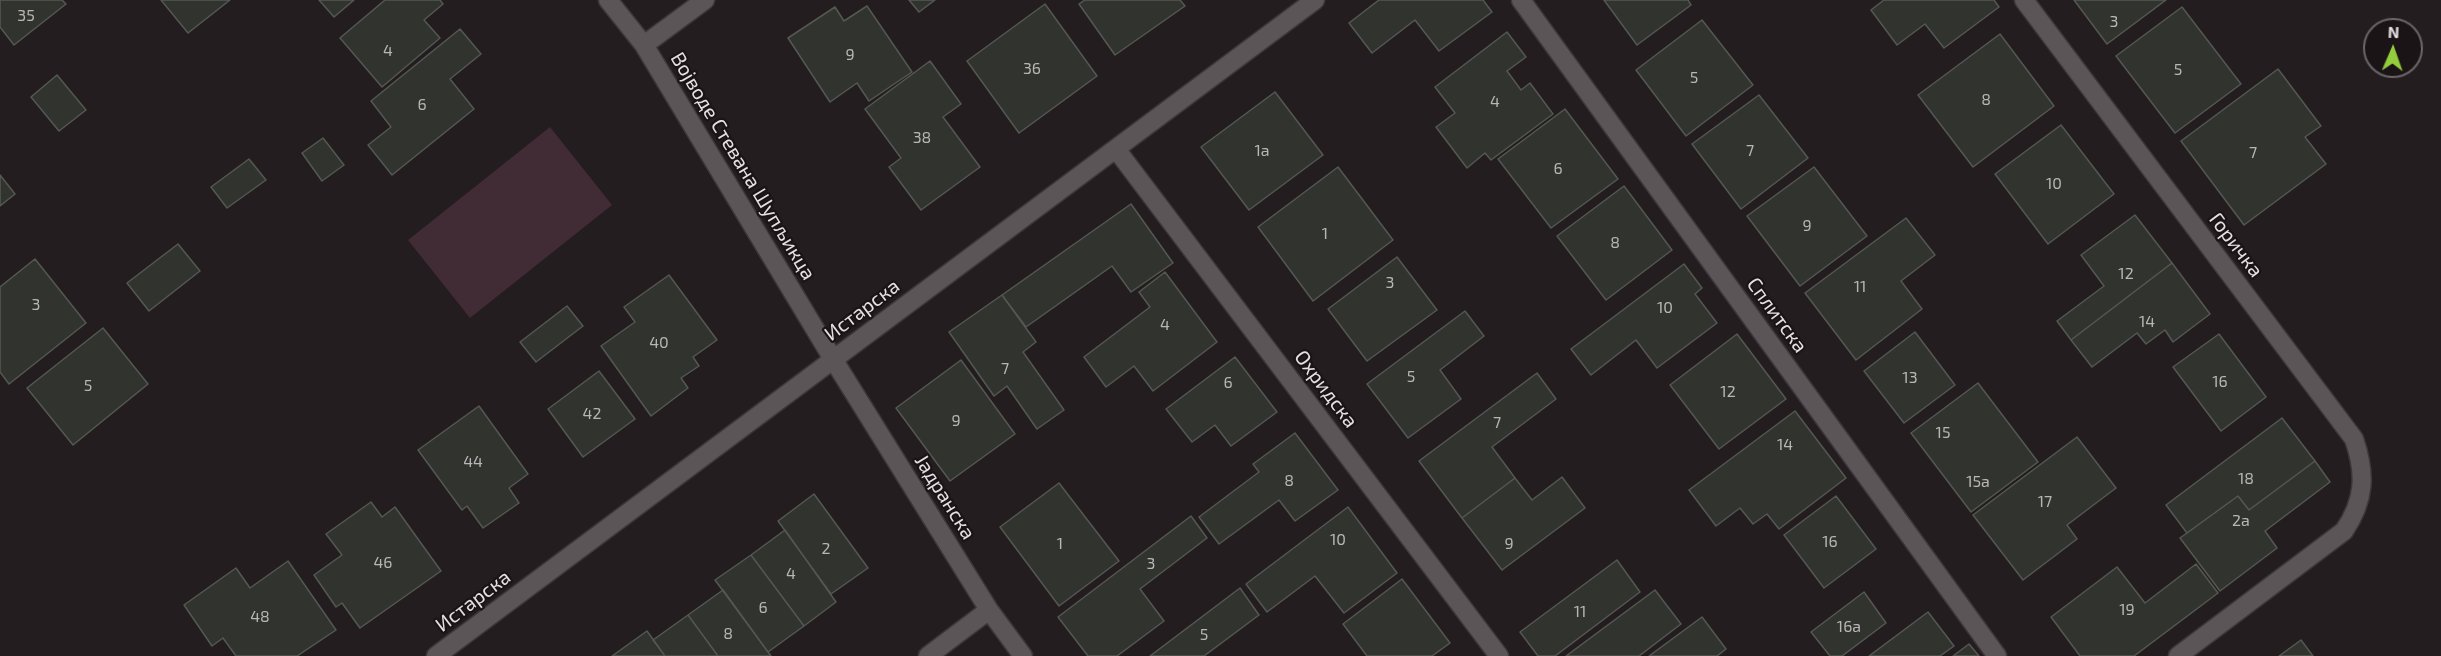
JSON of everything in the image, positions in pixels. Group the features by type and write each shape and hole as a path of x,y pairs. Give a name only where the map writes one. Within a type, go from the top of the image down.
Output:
{"street":[{"name":"Војводе Стевана Шупљикца","path":"608,0 644,45 833,359"},
{"path":"644,45 705,0"},
{"name":"Истарска","path":"436,656 1315,0"},
{"name":"Сплитска","path":"1521,0 1997,656"},
{"name":"Горичка","path":"2024,0 2354,439 2362,460 2360,501 2344,531 2178,656"},
{"name":"Охридска","path":"1116,148 1499,656"},
{"name":"Јадранска","path":"833,359 989,610 1023,656"},
{"path":"928,656 989,610"}],"shaded area":[{"path":"550,127 612,205 470,318 408,240"}],"building":[{"path":"0,0 62,0 66,4 14,45 0,27"},
{"path":"161,0 230,0 188,33"},
{"path":"319,0 354,0 334,17"},
{"path":"385,0 440,0 443,4 424,20 440,38 382,87 340,38"},
{"path":"909,0 935,0 919,12"},
{"path":"1085,0 1180,0 1185,6 1115,55 1079,4"},
{"path":"1379,0 1483,0 1492,12 1439,51 1415,20 1372,53 1349,23"},
{"path":"1604,0 1688,0 1691,5 1637,45"},
{"path":"1884,0 1994,0 1999,7 1944,48 1925,24 1897,45 1871,10"},
{"path":"2074,0 2166,0 2107,44"},
{"path":"1045,4 1097,76 1019,133 967,61"},
{"path":"867,6 912,72 869,101 857,83 830,102 788,38 835,7 844,21"},
{"path":"2182,7 2241,84 2175,133 2116,56"},
{"path":"1702,20 1753,85 1686,136 1636,70"},
{"path":"460,29 481,54 450,79 474,109 392,175 368,145 391,127 371,101"},
{"path":"1507,32 1526,57 1507,71 1521,90 1530,83 1553,114 1491,160 1485,153 1467,168 1436,127 1455,113 1435,87"},
{"path":"2000,34 2054,106 1973,167 1918,95"},
{"path":"930,61 961,104 943,117 980,167 921,210 889,167 901,158 865,109"},
{"path":"2278,69 2321,126 2305,137 2326,164 2244,225 2181,141"},
{"path":"57,75 86,110 59,131 31,97"},
{"path":"1275,92 1323,155 1249,210 1201,147"},
{"path":"1759,95 1808,158 1741,209 1692,144"},
{"path":"1565,109 1618,179 1551,228 1498,159"},
{"path":"2061,125 2114,194 2048,244 1995,174"},
{"path":"323,138 344,165 322,181 302,153"},
{"path":"249,159 266,180 227,208 211,187"},
{"path":"1338,167 1393,240 1313,301 1258,227"},
{"path":"1814,167 1867,236 1800,286 1747,216"},
{"path":"0,175 15,194 0,206"},
{"path":"1624,186 1672,250 1606,300 1557,236"},
{"path":"1131,204 1173,263 1131,292 1112,266 1026,327 1002,295"},
{"path":"2135,215 2172,263 2071,340 2057,321 2104,286 2081,255"},
{"path":"1906,218 1935,255 1901,281 1922,309 1856,360 1805,293"},
{"path":"178,244 200,271 149,311 127,283"},
{"path":"1397,257 1437,310 1367,361 1328,309"},
{"path":"35,259 86,323 9,384 0,372 0,287"},
{"path":"2172,263 2210,314 2173,342 2165,330 2146,344 2137,333 2092,367 2071,340"},
{"path":"1684,264 1702,288 1695,294 1717,323 1657,368 1636,340 1591,375 1571,349"},
{"path":"1165,272 1217,342 1153,391 1134,366 1106,387 1084,357 1150,307 1139,292"},
{"path":"669,275 717,340 693,357 699,366 681,378 688,388 651,416 601,346 635,322 624,307"},
{"path":"1002,295 1036,342 1023,352 1064,410 1037,429 1007,386 994,396 949,332"},
{"path":"567,306 583,326 536,362 520,342"},
{"path":"1465,311 1484,336 1440,370 1461,399 1408,438 1367,384"},
{"path":"103,328 148,384 73,445 27,388"},
{"path":"1915,332 1955,385 1904,423 1864,371"},
{"path":"1737,334 1786,399 1719,449 1670,385"},
{"path":"2219,334 2266,397 2221,431 2173,367"},
{"path":"1235,357 1277,412 1231,446 1215,425 1192,442 1166,409"},
{"path":"961,360 1015,434 950,481 896,408"},
{"path":"599,371 635,419 583,457 548,409"},
{"path":"1537,373 1556,399 1492,447 1515,478 1462,518 1419,461"},
{"path":"1978,383 2038,462 1971,512 1911,433"},
{"path":"479,406 528,474 509,488 519,503 483,528 467,506 462,510 418,450"},
{"path":"1795,411 1846,478 1779,529 1767,514 1753,524 1740,508 1716,526 1689,490"},
{"path":"2282,418 2315,461 2249,510 2238,496 2187,533 2166,505"},
{"path":"1295,433 1338,490 1295,521 1279,500 1219,544 1199,517 1259,472 1253,464"},
{"path":"2077,437 2116,488 2067,525 2077,539 2023,580 1973,515"},
{"path":"2315,461 2330,482 2265,531 2277,548 2220,591 2180,538 2238,496 2249,510"},
{"path":"1562,477 1585,508 1502,570 1462,518 1515,478 1532,500"},
{"path":"1059,483 1119,561 1059,606 1000,527"},
{"path":"814,494 868,568 831,594 778,521"},
{"path":"1836,496 1876,549 1824,588 1784,535"},
{"path":"371,502 382,517 395,507 441,571 360,628 342,603 336,607 314,575 342,555 326,534"},
{"path":"1348,507 1397,573 1344,613 1315,576 1267,612 1246,584"},
{"path":"1191,516 1207,538 1140,589 1164,621 1117,656 1088,656 1058,617"},
{"path":"785,530 836,602 804,626 751,555"},
{"path":"751,555 804,626 768,652 715,580"},
{"path":"1617,560 1640,592 1555,656 1538,656 1520,632"},
{"path":"288,561 336,630 297,656 236,656 223,638 212,646 184,605 236,568 250,588"},
{"path":"2196,564 2218,593 2134,656 2080,656 2051,617 2117,567 2145,603"},
{"path":"1402,579 1450,643 1432,656 1367,656 1343,624"},
{"path":"1240,588 1259,615 1204,656 1150,656"},
{"path":"723,590 771,656 718,656 688,615"},
{"path":"1655,590 1681,624 1639,656 1566,656"},
{"path":"1864,592 1886,623 1842,656 1830,656 1811,632"},
{"path":"1928,612 1954,646 1940,656 1869,656"},
{"path":"688,615 718,656 665,656 653,640"},
{"path":"1702,617 1726,649 1717,656 1649,656"},
{"path":"647,631 665,656 612,656"},
{"path":"2301,640 2313,656 2279,656"},
{"path":"1969,644 1979,656 1953,656"}]}
